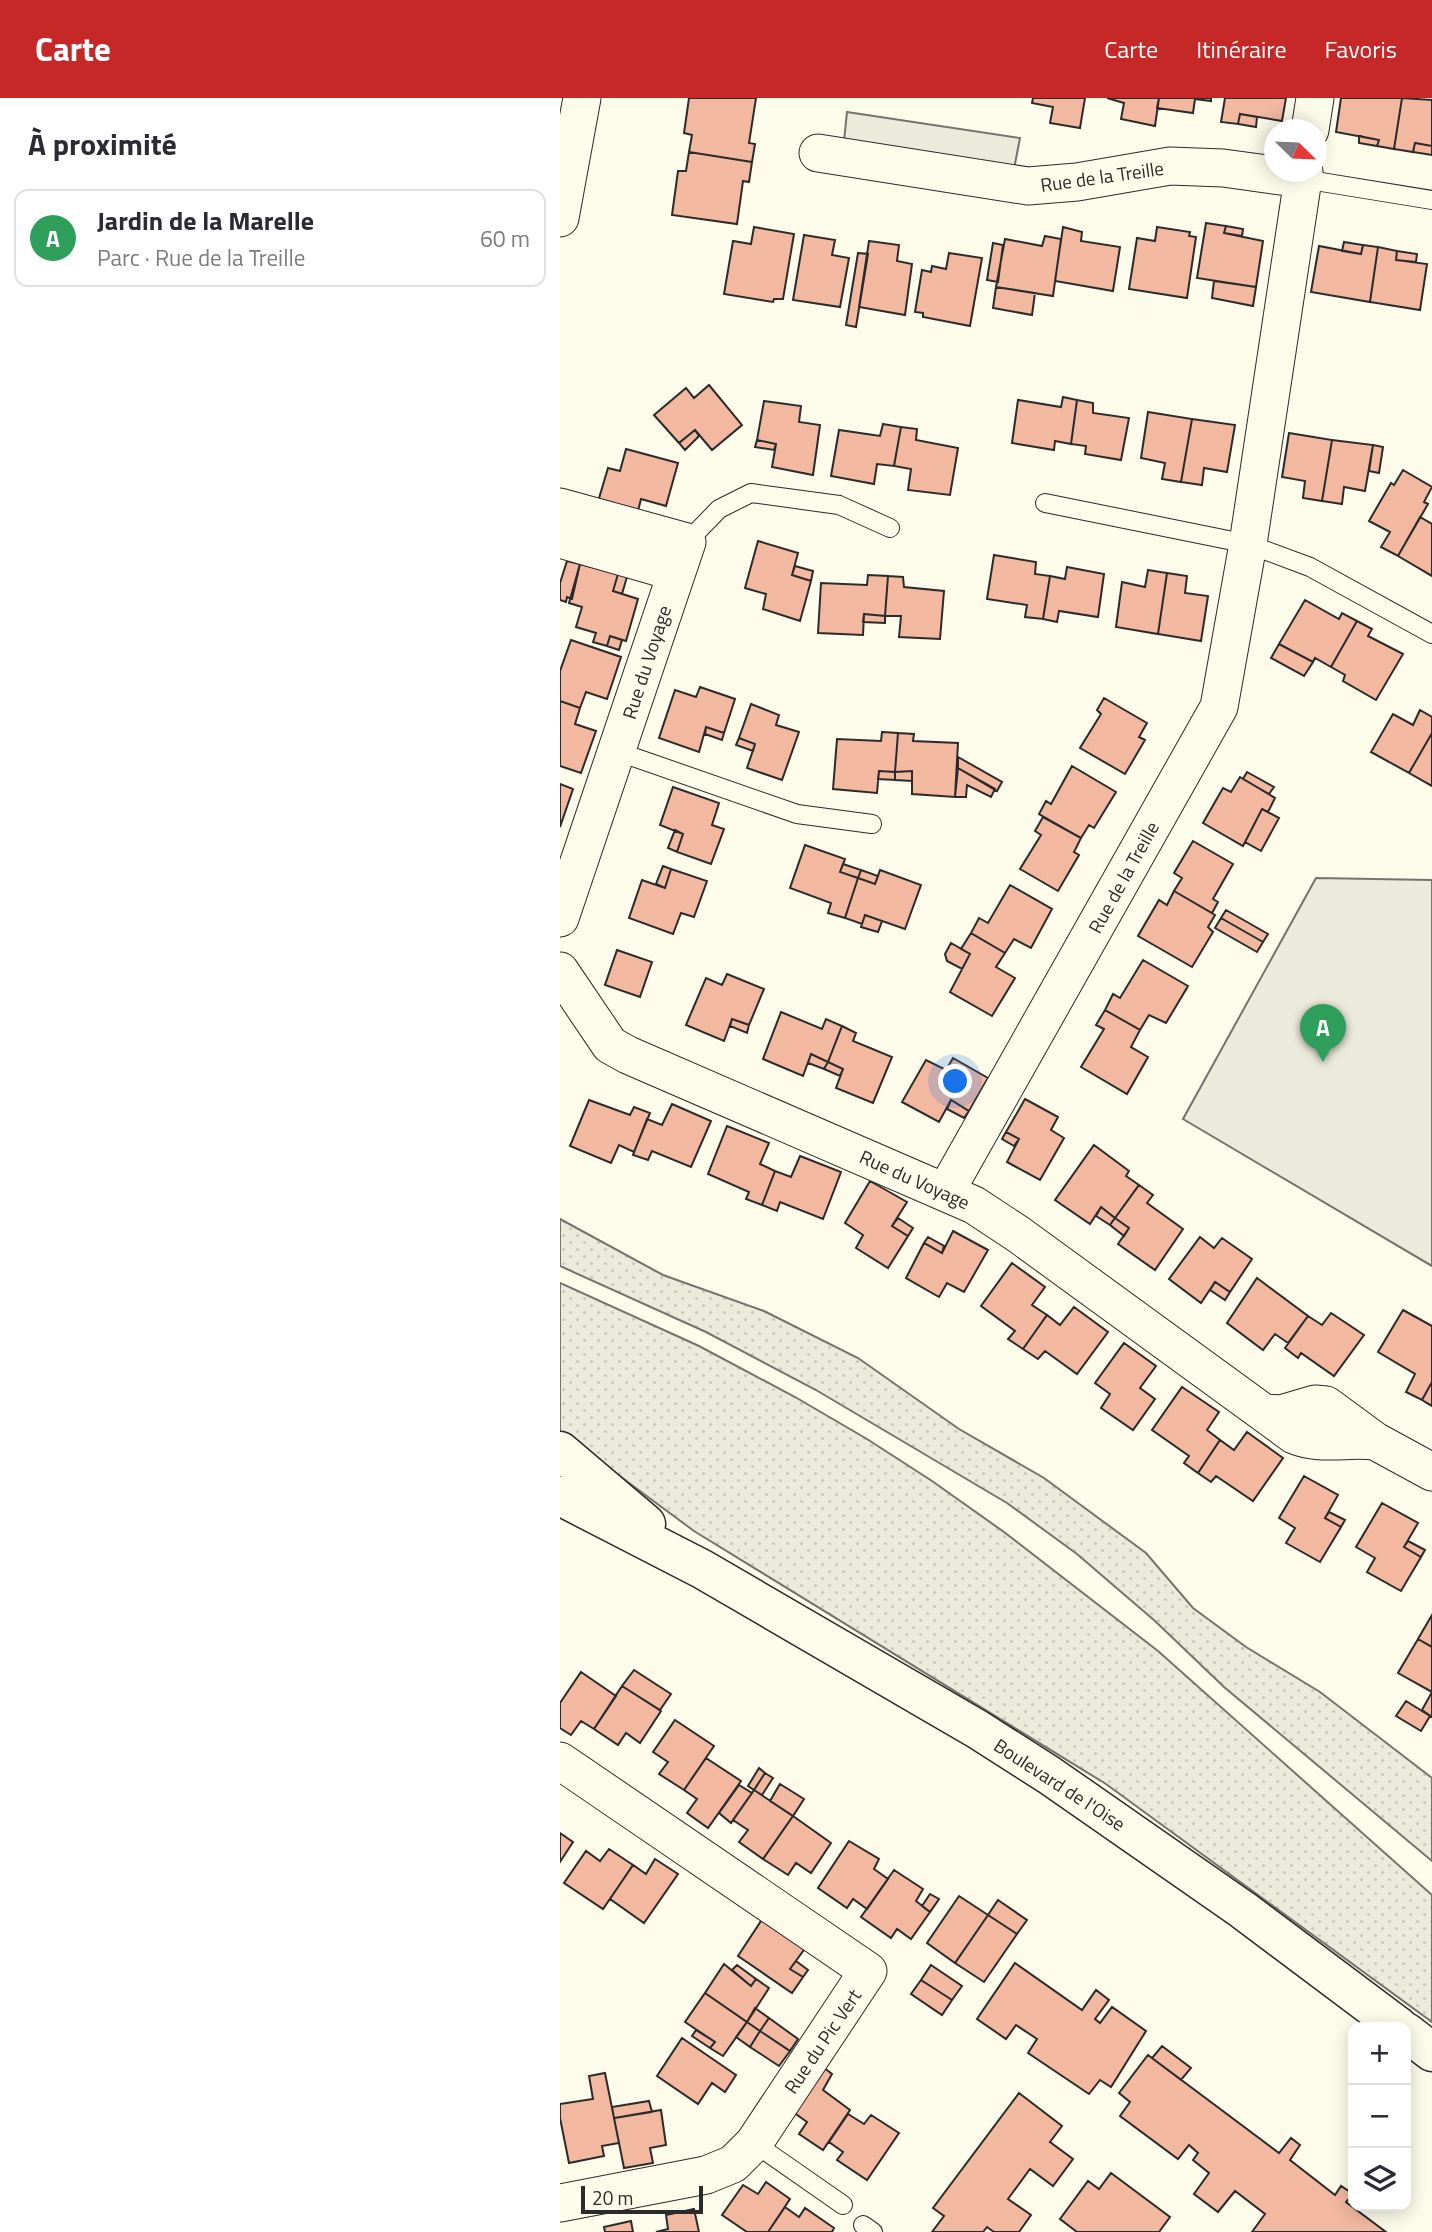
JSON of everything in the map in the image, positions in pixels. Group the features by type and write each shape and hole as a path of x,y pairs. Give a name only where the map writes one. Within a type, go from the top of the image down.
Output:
{"main road":[{"name":"Boulevard de l'Oise","path":"560,1451 702,1569"},
{"name":"Boulevard de l'Oise","path":"560,1496 702,1569 1049,1775 1243,1910 1392,2022"},
{"path":"1411,2036 1432,2052"}],"street":[{"path":"560,218 582,98"},
{"path":"1312,119 1315,98"},
{"name":"Rue de la Treille","path":"818,153 1028,187 1077,182 1170,166 1264,172"},
{"name":"Rue de la Treille","path":"946,1191 1219,707 1248,544 1302,182"},
{"path":"560,507 681,557"},
{"path":"560,539 681,557"},
{"name":"Rue du Voyage","path":"560,918 681,557"},
{"name":"Rue du Voyage","path":"560,971 610,1045 974,1205 1018,1234 1279,1425 1307,1441 1355,1438 1375,1441 1432,1472"},
{"name":"Rue du Pic Vert","path":"560,1761 868,1971 754,2143 733,2164 706,2175 560,2203"}],"lane":[{"name":"Rue de la Treille","path":"1327,180 1432,200"},
{"name":"Rue du Voyage","path":"681,557 719,509 751,493 839,505 890,527"},
{"path":"1045,503 1248,544 1310,567 1432,634"},
{"path":"617,751 797,814 872,824"},
{"path":"754,2143 843,2205"}],"shaded area":[{"path":"847,112 1020,138 1014,169 844,141"},
{"path":"1316,878 1432,880 1432,1266 1183,1119"},
{"path":"560,1219 663,1275 764,1311 858,1358 959,1429 1044,1478 1146,1553 1193,1608 1246,1647 1320,1692 1432,1778 1432,1861 1224,1687 1155,1621 1077,1554 1007,1503 816,1390 706,1332 560,1266"},
{"path":"560,1283 699,1346 867,1439 1004,1532 1158,1651 1432,1895 1432,2022 1106,1784 694,1531 560,1432"}],"building":[{"path":"689,98 756,98 749,143 755,144 752,162 689,152 692,135 684,133"},
{"path":"1033,98 1085,98 1080,128 1050,123 1053,107 1032,103"},
{"path":"1107,98 1159,98 1155,126 1121,119 1124,103"},
{"path":"1159,98 1211,98 1211,101 1195,99 1193,113 1157,108"},
{"path":"1225,98 1286,98 1282,119 1240,114 1238,124 1221,122"},
{"path":"1341,98 1402,98 1394,149 1377,146 1379,140 1336,132"},
{"path":"1402,98 1432,100 1432,146 1415,143 1413,152 1394,149"},
{"path":"1240,114 1257,117 1256,127 1238,124"},
{"path":"1359,136 1379,140 1377,146 1359,143"},
{"path":"1415,143 1432,146 1432,155 1413,152"},
{"path":"689,152 752,162 749,182 743,181 737,224 672,215 678,171 686,171"},
{"path":"1206,223 1226,226 1224,233 1263,241 1256,287 1197,278"},
{"path":"1226,226 1243,229 1242,236 1224,233"},
{"path":"754,227 794,234 783,299 774,299 773,302 724,294 733,241 751,244"},
{"path":"1063,227 1082,232 1081,241 1120,247 1113,291 1055,281"},
{"path":"1157,227 1190,232 1189,236 1196,237 1187,298 1129,289 1137,238 1155,241"},
{"path":"804,235 835,240 832,255 849,258 840,307 793,300"},
{"path":"1045,236 1061,239 1053,296 996,287 1005,239 1042,246"},
{"path":"869,241 899,245 897,261 912,264 905,315 859,307"},
{"path":"1344,242 1363,245 1361,254 1342,251"},
{"path":"993,243 1003,245 998,282 987,280"},
{"path":"1363,245 1378,247 1370,302 1311,292 1319,246 1361,254"},
{"path":"1378,247 1397,251 1396,260 1427,264 1420,310 1370,302"},
{"path":"1397,251 1417,254 1416,262 1396,260"},
{"path":"858,253 868,254 856,327 846,325"},
{"path":"949,253 982,258 970,326 923,317 923,313 915,312 922,270 931,272 932,266 946,269"},
{"path":"1214,281 1256,287 1253,306 1212,298"},
{"path":"996,287 1035,293 1032,315 993,308"},
{"path":"709,385 742,425 712,450 695,430 679,443 654,415 686,388 694,398"},
{"path":"1063,397 1077,400 1071,444 1055,441 1054,450 1012,443 1018,400 1061,407"},
{"path":"1077,400 1093,403 1093,413 1129,418 1121,460 1085,454 1086,446 1071,444"},
{"path":"764,401 801,406 799,422 820,425 813,475 772,467 776,444 757,440"},
{"path":"1148,412 1192,419 1181,482 1162,479 1165,463 1141,458"},
{"path":"1192,419 1235,425 1227,472 1204,468 1202,485 1181,482"},
{"path":"883,424 901,427 894,466 877,464 874,484 831,476 839,430 880,436"},
{"path":"901,427 917,429 916,440 958,448 950,495 908,490 911,469 894,466"},
{"path":"695,430 699,436 685,450 679,443"},
{"path":"1289,433 1332,440 1322,501 1303,498 1305,481 1282,477"},
{"path":"757,440 776,444 774,450 755,447"},
{"path":"1332,440 1373,445 1365,491 1344,487 1342,504 1322,501"},
{"path":"1373,445 1383,447 1379,473 1369,471"},
{"path":"626,449 678,463 666,506 641,499 637,515 597,505 608,468 620,471"},
{"path":"1403,470 1432,487 1424,502 1428,504 1398,556 1381,547 1390,532 1369,521 1391,483 1394,485"},
{"path":"1420,517 1432,524 1432,576 1398,556"},
{"path":"758,541 798,553 792,575 811,581 800,621 763,609 766,594 745,588"},
{"path":"994,555 1036,562 1035,574 1050,576 1043,619 1025,617 1027,605 987,599"},
{"path":"567,561 580,564 572,599 567,597 566,602 560,600 560,583"},
{"path":"580,564 618,574 613,591 638,599 626,641 610,636 607,646 593,642 596,633 576,627 582,607 569,603"},
{"path":"795,566 813,571 811,581 792,575"},
{"path":"1067,567 1104,574 1098,617 1059,611 1057,622 1043,619 1050,576 1065,579"},
{"path":"1148,570 1167,573 1158,634 1116,627 1122,582 1145,587"},
{"path":"1167,573 1187,576 1185,593 1208,596 1201,641 1158,634"},
{"path":"618,574 627,577 622,594 613,591"},
{"path":"868,575 888,576 885,616 864,614 863,635 818,633 821,583 867,585"},
{"path":"888,576 903,577 904,587 944,591 940,639 899,637 901,616 885,616"},
{"path":"1305,600 1339,619 1342,613 1357,621 1331,667 1315,658 1313,662 1279,644"},
{"path":"864,614 885,616 885,623 863,622"},
{"path":"1357,621 1372,629 1368,636 1403,654 1376,700 1343,681 1345,675 1331,667"},
{"path":"610,636 622,640 619,650 607,646"},
{"path":"571,640 621,657 607,699 586,692 580,708 560,701 560,671"},
{"path":"1279,644 1313,662 1304,676 1271,658"},
{"path":"700,687 735,699 724,733 706,727 699,752 659,738 675,690 696,697"},
{"path":"1104,698 1147,723 1139,737 1145,740 1125,774 1080,748 1101,714 1097,710"},
{"path":"560,701 580,708 575,724 596,731 581,773 560,766"},
{"path":"751,704 779,715 776,725 799,732 782,780 747,768 755,744 739,738"},
{"path":"1420,710 1432,717 1432,733 1409,773 1371,752 1393,714 1413,725"},
{"path":"706,727 724,733 722,740 705,734"},
{"path":"882,732 898,733 895,772 879,771 877,793 833,789 837,739 881,741"},
{"path":"898,733 914,734 913,741 958,743 955,797 912,794 912,771 895,772"},
{"path":"1432,733 1432,786 1409,773"},
{"path":"739,738 755,744 753,751 736,745"},
{"path":"958,757 1002,782 997,791 958,768"},
{"path":"1072,766 1116,792 1094,828 1089,825 1081,838 1039,814 1046,801 1051,804"},
{"path":"958,768 995,789 991,797 967,785 966,797 955,797"},
{"path":"879,771 895,772 895,780 878,779"},
{"path":"912,771 912,781 895,780 895,772"},
{"path":"1247,772 1274,787 1269,794 1243,779"},
{"path":"1240,777 1275,798 1268,812 1262,809 1243,846 1203,823 1223,788 1231,792"},
{"path":"560,784 573,789 560,827"},
{"path":"673,787 719,803 712,825 724,829 711,864 677,852 683,834 660,825"},
{"path":"1262,809 1279,818 1261,851 1245,842"},
{"path":"1043,817 1081,838 1074,852 1079,855 1058,891 1020,869 1041,835 1035,831"},
{"path":"675,830 683,834 677,852 668,848"},
{"path":"1193,841 1233,864 1213,899 1218,902 1212,913 1174,891 1182,878 1174,873"},
{"path":"805,845 845,859 840,872 858,878 845,918 828,913 831,903 790,888"},
{"path":"843,864 861,870 858,878 840,872"},
{"path":"663,866 671,869 665,888 656,884"},
{"path":"671,869 707,881 694,917 681,913 673,934 629,918 642,880 665,888"},
{"path":"861,870 878,876 875,884 858,878"},
{"path":"880,870 921,885 905,929 865,915 862,924 845,918 858,878 875,884"},
{"path":"1010,885 1052,909 1031,948 1014,939 1005,953 971,933 979,918 988,923"},
{"path":"1174,891 1215,915 1208,927 1213,932 1192,967 1138,936 1159,900 1167,905"},
{"path":"1226,910 1268,934 1263,942 1221,918"},
{"path":"865,915 882,921 878,932 861,927"},
{"path":"1221,918 1263,942 1257,952 1215,928"},
{"path":"971,933 1005,953 996,967 1015,978 992,1016 950,992 970,954 961,949"},
{"path":"951,943 970,954 962,969 947,961 945,954"},
{"path":"617,950 652,962 640,997 605,985"},
{"path":"1143,960 1188,986 1166,1023 1149,1015 1140,1030 1105,1010 1113,994 1120,998"},
{"path":"727,974 764,989 749,1025 732,1019 724,1041 686,1025 706,978 722,985"},
{"path":"1105,1010 1140,1030 1131,1047 1148,1057 1127,1094 1081,1067 1104,1029 1096,1025"},
{"path":"781,1012 822,1029 826,1019 842,1026 828,1062 811,1054 803,1076 763,1059"},
{"path":"732,1019 749,1025 747,1033 730,1026"},
{"path":"842,1026 856,1033 853,1041 892,1057 873,1103 836,1088 843,1069 828,1062"},
{"path":"811,1054 828,1062 824,1069 808,1063"},
{"path":"953,1058 988,1078 969,1111 951,1100 939,1122 902,1102 926,1060 946,1070"},
{"path":"828,1062 843,1069 840,1076 824,1069"},
{"path":"1025,1099 1058,1117 1051,1130 1064,1138 1040,1180 1007,1162 1019,1139 1006,1132"},
{"path":"589,1100 630,1115 634,1107 650,1113 634,1152 619,1145 611,1163 570,1146"},
{"path":"951,1100 969,1111 964,1118 947,1109"},
{"path":"672,1104 711,1121 691,1167 652,1151 648,1160 633,1155 647,1119 662,1125"},
{"path":"727,1126 769,1143 760,1164 775,1171 762,1205 746,1199 749,1192 708,1174"},
{"path":"1006,1132 1019,1139 1014,1146 1002,1139"},
{"path":"1094,1145 1129,1171 1126,1176 1139,1185 1115,1218 1101,1207 1090,1224 1055,1200"},
{"path":"800,1156 841,1172 823,1219 780,1202 777,1211 762,1205 775,1171 791,1177"},
{"path":"870,1181 907,1202 892,1226 908,1236 888,1268 856,1248 863,1235 845,1223"},
{"path":"1139,1185 1153,1195 1147,1203 1183,1229 1155,1270 1118,1244 1129,1228 1115,1218"},
{"path":"1101,1207 1115,1218 1110,1225 1096,1216"},
{"path":"898,1218 913,1228 908,1236 892,1226"},
{"path":"1115,1218 1129,1228 1124,1236 1110,1225"},
{"path":"953,1231 988,1250 964,1292 947,1283 939,1297 906,1278 924,1243 942,1253"},
{"path":"928,1237 944,1246 942,1253 924,1243"},
{"path":"1200,1237 1214,1248 1222,1238 1252,1259 1230,1292 1215,1282 1201,1303 1169,1279"},
{"path":"1012,1263 1045,1287 1032,1305 1047,1315 1023,1349 1008,1339 1015,1331 981,1306"},
{"path":"1257,1278 1308,1316 1288,1343 1275,1334 1263,1350 1227,1323"},
{"path":"1215,1282 1230,1292 1225,1300 1210,1290"},
{"path":"1074,1307 1108,1332 1077,1374 1045,1351 1038,1359 1023,1349 1047,1315 1060,1325"},
{"path":"1403,1310 1432,1326 1432,1382 1422,1400 1406,1392 1415,1374 1378,1352"},
{"path":"1331,1313 1364,1335 1334,1376 1301,1353 1298,1358 1285,1348 1308,1316 1322,1325"},
{"path":"1124,1343 1156,1366 1140,1388 1155,1399 1133,1430 1101,1408 1110,1394 1095,1383"},
{"path":"1432,1382 1432,1406 1422,1400"},
{"path":"1182,1387 1219,1412 1207,1430 1220,1440 1198,1473 1184,1463 1189,1456 1152,1430"},
{"path":"1247,1432 1283,1458 1253,1501 1216,1476 1211,1482 1198,1473 1220,1440 1234,1450"},
{"path":"1304,1476 1338,1495 1325,1518 1341,1527 1320,1562 1286,1543 1295,1528 1279,1518"},
{"path":"1382,1503 1418,1523 1404,1547 1421,1557 1401,1591 1367,1572 1375,1558 1356,1547"},
{"path":"1329,1512 1345,1520 1341,1527 1325,1518"},
{"path":"1408,1541 1425,1550 1421,1557 1404,1547"},
{"path":"1432,1615 1432,1647 1418,1639"},
{"path":"1418,1639 1432,1647 1432,1692 1398,1673"},
{"path":"634,1670 671,1694 660,1710 622,1686"},
{"path":"581,1672 616,1696 594,1729 581,1721 571,1735 560,1728 560,1703"},
{"path":"622,1686 661,1711 640,1743 626,1733 618,1745 594,1729"},
{"path":"1432,1692 1432,1717 1422,1710"},
{"path":"1406,1701 1430,1716 1421,1731 1396,1716"},
{"path":"675,1720 714,1746 684,1790 659,1774 668,1762 653,1752"},
{"path":"706,1758 741,1781 708,1828 687,1813 697,1799 684,1790"},
{"path":"759,1768 765,1773 754,1790 748,1786"},
{"path":"765,1773 773,1778 762,1795 754,1790"},
{"path":"780,1784 804,1799 793,1816 770,1801"},
{"path":"739,1785 752,1793 731,1823 719,1813"},
{"path":"754,1790 793,1816 763,1859 739,1842 748,1830 733,1820"},
{"path":"793,1816 831,1843 811,1873 796,1863 788,1875 763,1859"},
{"path":"560,1833 573,1842 560,1862"},
{"path":"849,1841 879,1859 874,1869 888,1879 867,1909 853,1899 847,1908 818,1888"},
{"path":"609,1849 633,1865 603,1909 564,1883 586,1851 600,1861"},
{"path":"655,1859 678,1874 644,1923 610,1899 633,1865 646,1874"},
{"path":"894,1870 923,1889 916,1901 930,1912 911,1939 897,1929 891,1938 861,1917"},
{"path":"930,1894 939,1899 930,1912 922,1906"},
{"path":"959,1896 988,1915 955,1963 927,1943"},
{"path":"998,1900 1027,1920 1017,1934 988,1915"},
{"path":"988,1915 1017,1934 984,1982 955,1963"},
{"path":"763,1918 806,1947 790,1969 803,1977 792,1993 738,1956"},
{"path":"796,1961 808,1970 803,1977 790,1969"},
{"path":"1015,1963 1082,2010 1096,1990 1109,2000 1095,2019 1100,2023 1112,2007 1146,2031 1111,2087 1100,2080 1089,2094 1028,2053 1037,2039 1016,2025 1006,2039 977,2019"},
{"path":"724,1964 751,1986 756,1979 769,1988 747,2022 705,1993"},
{"path":"737,1965 756,1979 751,1986 732,1970"},
{"path":"931,1965 962,1986 952,2000 921,1980"},
{"path":"921,1980 952,2000 942,2015 911,1994"},
{"path":"705,1993 747,2022 723,2056 710,2048 715,2042 685,2022"},
{"path":"755,2008 769,2018 760,2031 747,2022"},
{"path":"769,2018 798,2039 790,2051 760,2031"},
{"path":"747,2022 760,2031 750,2047 736,2037"},
{"path":"696,2030 715,2042 710,2048 692,2036"},
{"path":"760,2031 790,2051 779,2066 750,2047"},
{"path":"682,2038 736,2075 725,2092 712,2083 698,2104 657,2076"},
{"path":"1162,2046 1191,2068 1181,2080 1152,2058"},
{"path":"1148,2055 1279,2153 1291,2138 1300,2145 1290,2160 1335,2195 1341,2186 1348,2191 1348,2211 1358,2211 1386,2232 1252,2232 1265,2214 1235,2191 1218,2212 1194,2194 1209,2173 1193,2160 1198,2153 1189,2145 1178,2159 1120,2116 1130,2102 1119,2093"},
{"path":"823,2067 832,2074 823,2090 850,2110 823,2150 799,2134 807,2122 793,2112"},
{"path":"605,2073 619,2143 602,2146 604,2156 569,2163 560,2118 560,2104 593,2099 589,2076"},
{"path":"1019,2093 1062,2126 1050,2142 1073,2159 1053,2186 1030,2169 1008,2199 1031,2215 1019,2232 994,2232 987,2227 983,2232 932,2232 944,2216 933,2208"},
{"path":"649,2101 652,2112 614,2118 612,2107"},
{"path":"661,2110 666,2145 650,2148 653,2163 624,2168 614,2118"},
{"path":"848,2114 864,2124 871,2115 899,2133 867,2180 837,2160 843,2152 829,2142"},
{"path":"1111,2173 1170,2217 1159,2232 1077,2232 1060,2219 1088,2181 1099,2189"},
{"path":"766,2182 790,2199 768,2232 747,2232 722,2215 743,2185 758,2194"},
{"path":"785,2207 799,2217 805,2208 834,2228 832,2232 768,2232"},
{"path":"694,2209 699,2232 656,2232 668,2229 666,2215"},
{"path":"631,2221 633,2232 605,2232 604,2227"}],"place":[{"name":"Jardin de la Marelle","path":"1323,1062"}]}
